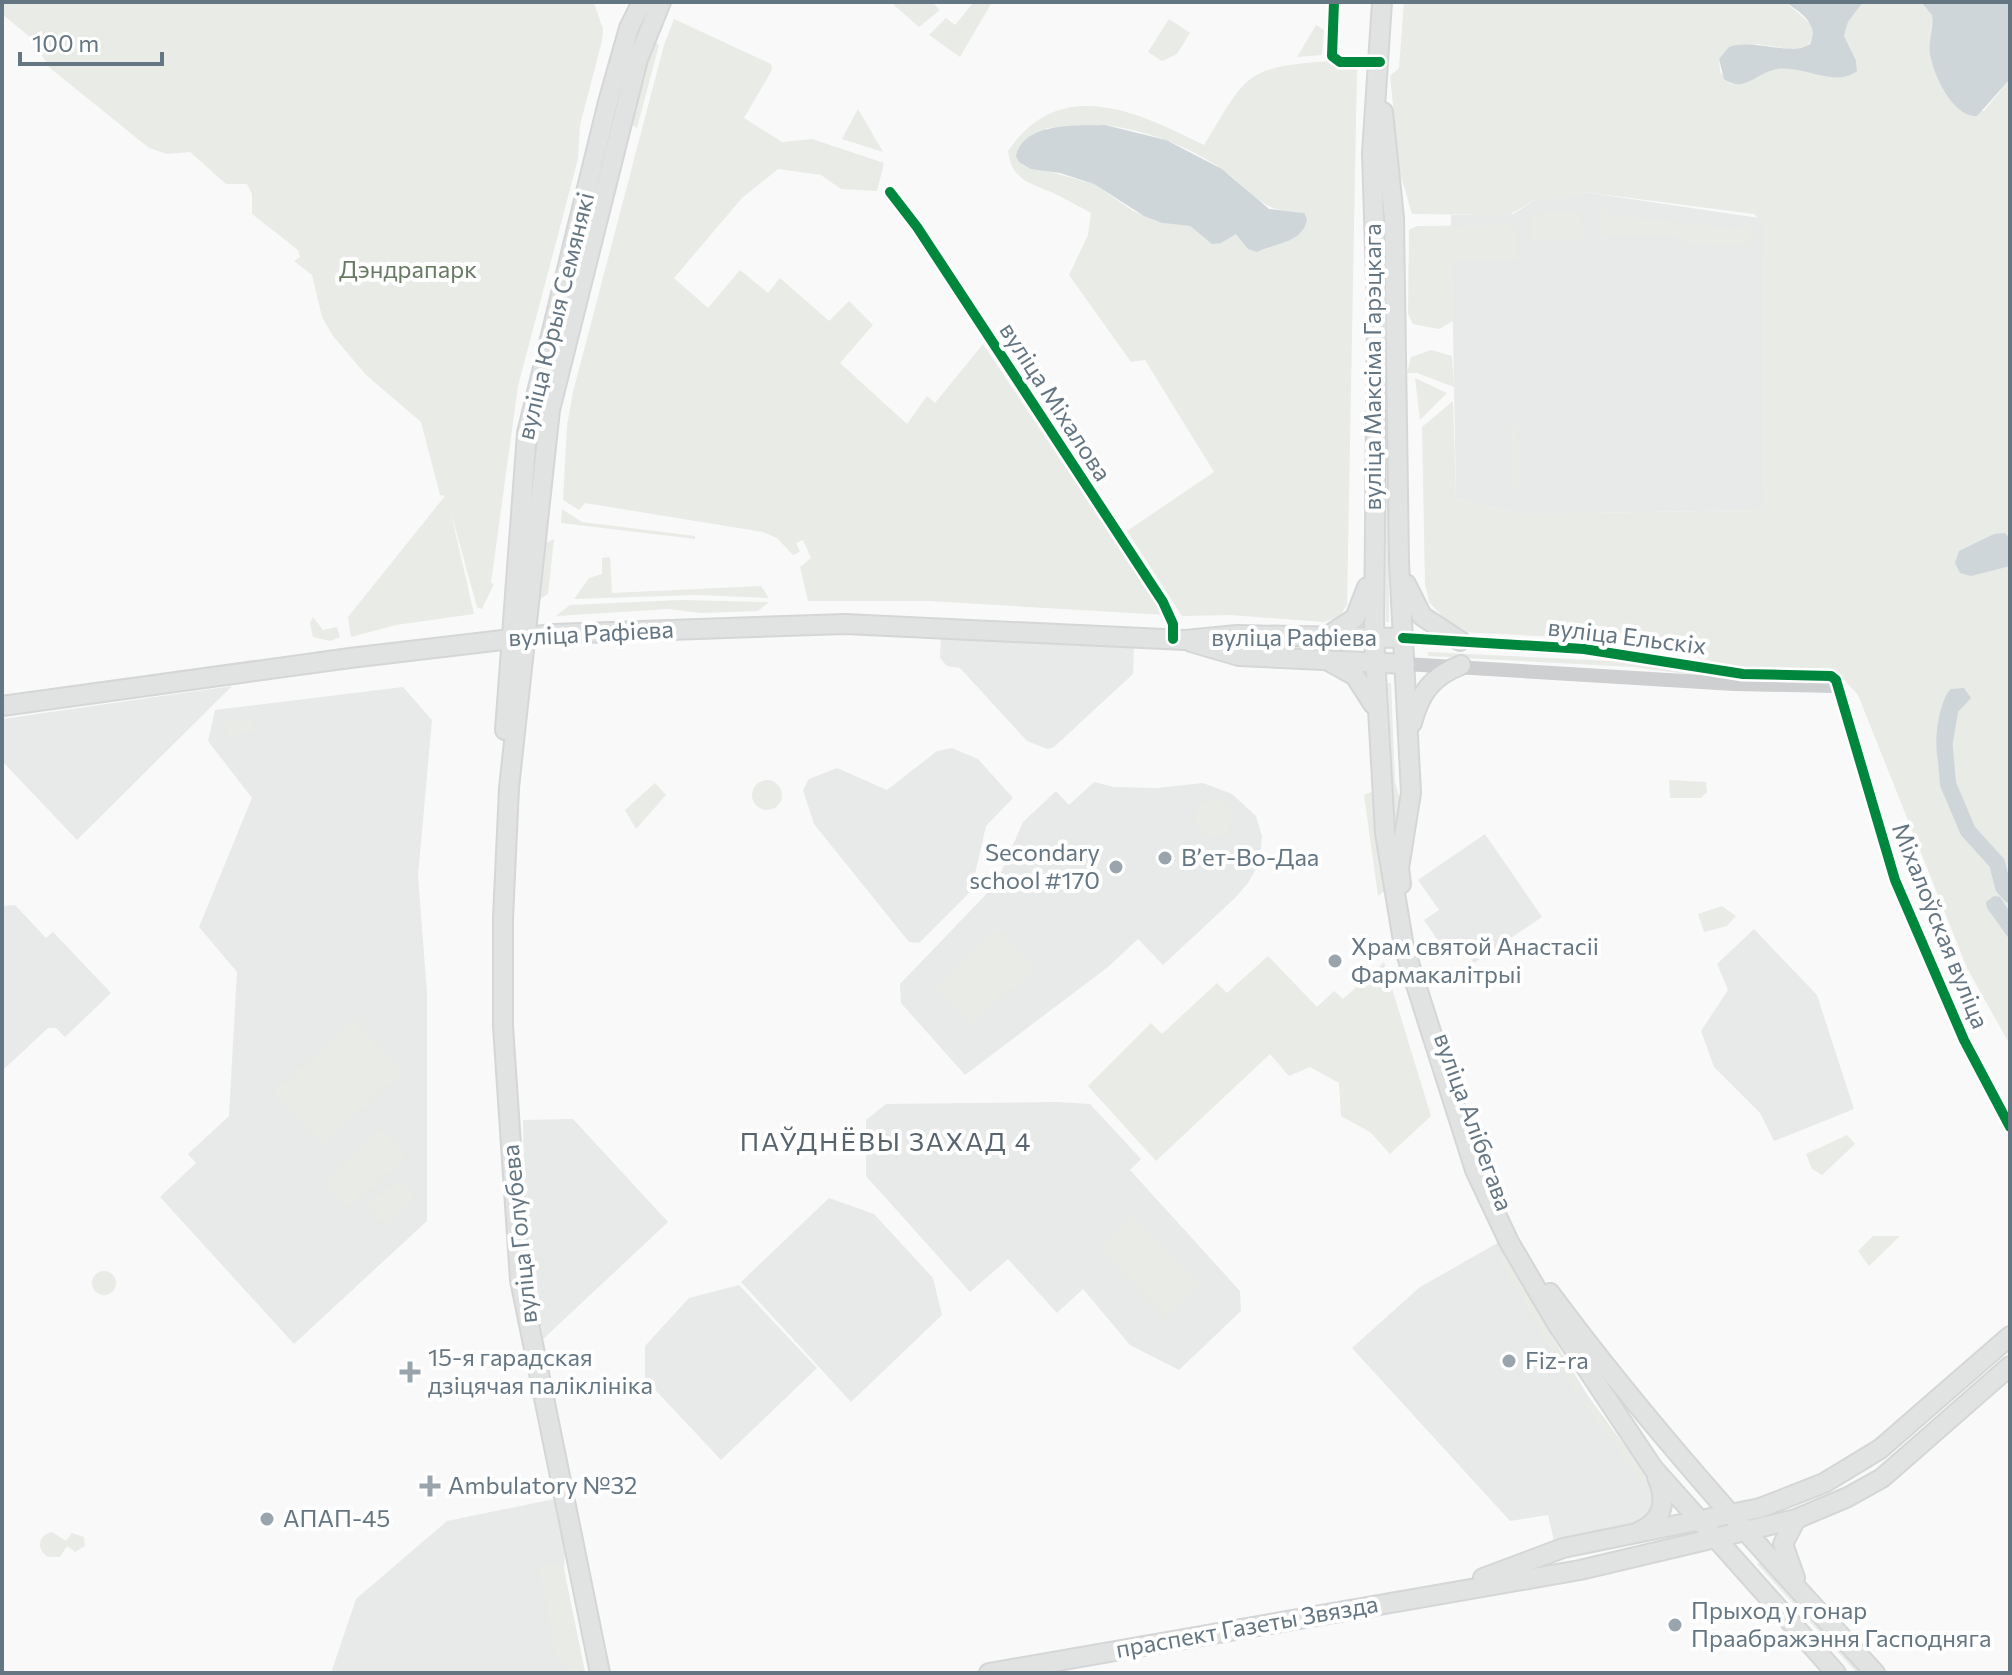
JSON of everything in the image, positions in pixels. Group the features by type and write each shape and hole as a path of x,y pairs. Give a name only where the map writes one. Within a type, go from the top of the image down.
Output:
{"main road":[{"name":"вуліца Максіма Гарэцкага","path":"1374,650 1376,346 1372,153 1382,2"},
{"name":"вуліца Юрыя Семянякі","path":"518,637 550,410 653,3"},
{"name":"вуліца Максіма Гарэцкага","path":"1378,85 1394,218 1403,638"},
{"path":"1376,346 1398,346"},
{"path":"1321,638 1337,633 1355,618 1361,609 1373,561"},
{"path":"1399,562 1408,593 1422,616 1460,641"},
{"name":"вуліца Рафіева","path":"2,706 518,637 845,624 1179,640 1237,635 1321,638 1374,650 1405,664"},
{"name":"вуліца Голубева","path":"518,637 503,918 503,1026 520,1280 600,1673"},
{"name":"вуліца Рафіева","path":"1179,640 1239,656 1318,659 1374,650 1403,638"},
{"name":"вуліца Алібегава","path":"1403,638 1411,793 1399,868 1402,892 1436,1020 1495,1190 1547,1288 1588,1344 1731,1515 1875,1673"},
{"name":"вуліца Алібегава","path":"1374,650 1385,833 1394,903 1404,947 1457,1120 1509,1242 1596,1388 1653,1468 1836,1673"},
{"path":"1318,659 1355,676 1368,693 1376,714"},
{"path":"1408,737 1424,691 1437,676 1461,665"},
{"name":"праспект Газеты Звязда","path":"1459,1589 1535,1557 1731,1515 1794,1495 1851,1469 1880,1449 2010,1336"},
{"name":"праспект Газеты Звязда","path":"989,1673 1580,1570 1796,1519 1848,1497 1882,1478 2010,1366"},
{"path":"1633,1534 1655,1521 1662,1509 1663,1494 1653,1468"},
{"path":"1796,1519 1785,1536 1784,1554 1803,1595"}],"street":[{"path":"1334,2 1332,56 1340,62 1380,62"},
{"name":"вуліца Міхалова","path":"890,192 917,227 1163,602 1179,640"},
{"name":"вуліца Ельскіх","path":"1403,638 1584,649 1743,674 1822,673 1836,680 1837,686 1734,684 1405,664"},
{"name":"Міхалоўская вуліца","path":"1837,686 1895,880 1964,1040 2010,1127"}],"shaded area":[{"path":"1785,2 1863,2 1848,22 1844,36 1856,60 1857,71 1837,77 1781,69 1742,84 1724,79 1719,59 1729,47 1750,45 1793,49 1810,44 1812,30 1807,19"},
{"path":"1921,2 2010,2 2010,79 1977,116 1968,115 1952,103 1940,83 1930,54 1932,15"},
{"path":"1105,125 1166,140 1222,169 1269,209 1304,213 1307,219 1304,227 1294,238 1257,252 1248,249 1236,234 1221,243 1212,244 1190,226 1162,223 1144,216 1094,184 1060,173 1031,169 1019,162 1016,156 1021,145 1041,131 1068,126"},
{"path":"1584,192 1759,218 1764,225 1763,510 1518,514 1456,499 1451,215 1513,214 1536,199 1570,198"},
{"path":"2005,533 2010,539 2010,566 1971,576 1960,573 1955,563 1959,551 1994,534"},
{"path":"941,636 1134,647 1133,674 1054,747 1047,749 1027,741 960,668 947,666 940,658"},
{"path":"232,686 77,840 4,763 2,719"},
{"path":"403,687 432,720 418,876 427,993 427,1221 294,1344 160,1197 196,1163 188,1154 229,1116 237,972 199,927 252,798 208,741 215,710"},
{"path":"1964,688 1971,698 1958,712 1949,767 1943,770 1936,742 1942,704 1951,689"},
{"path":"952,748 978,759 1013,798 986,826 971,891 919,943 909,942 814,824 803,790 809,779 837,768 887,790 937,751"},
{"path":"1094,782 1114,787 1156,788 1203,783 1232,794 1256,816 1262,836 1260,862 1235,898 1163,965 1138,939 1108,967 965,1075 901,1003 900,984 996,884 1023,822 1056,791 1069,805"},
{"path":"1485,834 1542,917 1474,963 1459,942 1445,951 1424,920 1439,910 1418,880"},
{"path":"1994,896 2000,897 2010,912 2010,940 1987,908 1986,902"},
{"path":"15,905 46,938 53,932 111,993 65,1037 56,1028 48,1028 2,1071 2,906"},
{"path":"1754,929 1817,995 1854,1109 1774,1141 1760,1113 1714,1067 1701,1031 1728,990 1717,964"},
{"path":"886,1104 1090,1104 1141,1159 1130,1170 1240,1291 1241,1311 1179,1370 1130,1345 1083,1289 1057,1313 1008,1259 970,1292 866,1176 866,1120"},
{"path":"573,1119 668,1222 542,1340 525,1230 523,1120"},
{"path":"829,1198 874,1214 933,1278 942,1315 851,1402 741,1282"},
{"path":"1501,1241 1542,1321 1588,1396 1652,1483 1660,1502 1640,1525 1554,1541 1548,1515 1510,1521 1352,1348 1420,1287"},
{"path":"739,1285 817,1368 721,1460 645,1379 645,1346 689,1298"},
{"path":"554,1499 565,1551 564,1570 585,1673 331,1673 356,1599 447,1521"}],"green space":[{"name":"Дэндрапарк","path":"2,2 594,3 603,29 602,41 580,125 578,159 518,386 491,583 494,584 482,609 477,607 450,509 474,614 396,625 351,637 348,617 445,496 440,495 421,422 366,375 333,336 322,317 312,275 294,261 300,257 298,250 252,214 252,194 247,184 226,184 190,152 167,154 149,148 50,68 30,37 2,14"},
{"path":"896,2 932,2 940,10 919,27 894,5"},
{"path":"974,2 992,2 960,57 929,35 946,18 955,25"},
{"path":"1404,2 1785,2 1811,24 1813,38 1806,47 1789,49 1757,44 1719,59 1720,72 1731,84 1783,68 1833,77 1850,75 1857,71 1856,59 1844,36 1848,22 1863,2 1921,2 1932,15 1931,61 1956,105 1984,111 2010,79 2010,1045 1967,968 1858,695 1836,671 1828,668 1751,670 1620,640 1458,632 1439,620 1442,616 1429,602 1425,584 1422,427 1453,401 1456,499 1518,514 1763,510 1764,225 1754,214 1584,192 1570,198 1536,199 1509,215 1412,214 1400,173 1390,76 1399,68"},
{"path":"674,19 771,64 772,70 744,118 782,142 812,139 884,163 877,191 841,189 821,175 778,169 742,198 674,278 708,308 740,270 768,293 780,278 829,321 849,301 873,325 840,363 907,424 927,396 935,403 983,344 1165,615 929,601 808,601 800,567 811,558 803,540 796,543 800,552 793,555 777,538 763,532 585,503 579,510 563,500 567,426 573,392 664,45"},
{"path":"1169,19 1190,33 1177,54 1162,61 1148,52"},
{"path":"1316,25 1324,30 1322,55 1297,57"},
{"path":"653,40 659,45 637,128 631,124"},
{"path":"1332,61 1357,68 1347,605 1339,617 1324,622 1230,615 1182,616 1127,531 1214,472 1145,360 1131,362 1069,275 1088,235 1091,213 1022,179 1013,168 1008,151 1029,127 1051,113 1075,107 1101,107 1127,112 1204,145 1230,102 1252,78 1264,71","holes":["1120,127 1149,134 1190,151 1216,165 1263,203 1285,211 1300,212 1286,242 1257,252 1236,234 1221,243 1208,241 1190,226 1162,223 1133,211 1094,184 1047,171 1021,145 1047,128"]},
{"path":"858,109 883,152 842,139"},
{"path":"1605,206 1610,214 1737,229 1746,221 1754,227 1755,237 1745,246 1695,245 1673,236 1613,234 1606,240 1600,237 1598,211"},
{"path":"1580,211 1585,233 1580,240 1530,240 1530,217 1546,212"},
{"path":"1513,225 1518,232 1518,260 1452,261 1453,321 1439,329 1413,324 1408,314 1409,230 1417,226"},
{"path":"1431,350 1452,356 1454,387 1417,373 1407,373 1411,357"},
{"path":"1415,378 1447,393 1420,420"},
{"path":"1385,381 1388,381 1389,622 1386,622"},
{"path":"1506,424 1518,426 1520,482 1516,492 1511,491 1512,426"},
{"path":"562,509 582,522 695,536 695,539 561,523"},
{"path":"554,539 548,594 537,601 544,544"},
{"path":"610,557 612,593 761,586 769,598 696,595 574,599 589,578 602,574 602,558"},
{"path":"681,600 769,602 758,611 701,613 669,609 556,616 570,605"},
{"path":"313,617 323,630 337,627 340,637 330,641 313,637 310,623"},
{"path":"1241,644 1359,647 1359,650 1241,648"},
{"path":"1428,652 1633,662 1732,680 1633,667 1428,656"},
{"path":"1388,683 1391,683 1395,782 1401,803 1395,847"},
{"path":"252,717 255,732 228,736 224,722"},
{"path":"767,780 777,785 782,795 777,805 767,810 757,805 752,795 757,785"},
{"path":"1669,780 1706,782 1707,792 1701,798 1670,798"},
{"path":"655,783 666,795 636,829 625,810"},
{"path":"1374,791 1386,890 1378,896 1364,795"},
{"path":"1214,799 1227,805 1233,818 1227,831 1214,837 1201,831 1195,818 1201,805"},
{"path":"1722,906 1736,916 1727,926 1704,932 1698,914"},
{"path":"999,928 1035,967 970,1026 934,987"},
{"path":"1268,956 1317,1007 1334,991 1343,999 1384,962 1431,1116 1390,1154 1370,1132 1341,1116 1339,1083 1310,1067 1289,1076 1270,1054 1156,1161 1088,1086 1151,1023 1162,1034 1217,983 1227,993"},
{"path":"354,1018 403,1071 322,1146 273,1093"},
{"path":"377,1129 385,1130 404,1151 404,1158 354,1205 347,1205 328,1185 328,1176"},
{"path":"1847,1135 1855,1144 1822,1175 1812,1169 1806,1154"},
{"path":"398,1179 415,1198 385,1226 367,1207"},
{"path":"1132,1214 1201,1285 1166,1319 1098,1248"},
{"path":"1873,1236 1900,1236 1869,1266 1858,1251"},
{"path":"1497,1254 1509,1260 1580,1386 1577,1396"},
{"path":"104,1271 115,1278 116,1283 109,1294 104,1295 93,1288 92,1283 99,1272"},
{"path":"1583,1404 1593,1405 1657,1489 1659,1503"},
{"path":"52,1532 66,1541 72,1533 84,1537 85,1546 75,1552 67,1546 60,1557 48,1557 40,1543 44,1536"},
{"path":"1760,1562 1865,1673 1857,1673 1757,1564"},
{"path":"556,1563 564,1570 585,1673 570,1673 555,1656 538,1565"}],"waterway":[{"path":"1945,748 1948,784 1968,831 1997,863 2003,887 2010,895"}],"cycle path":[{"path":"1334,2 1332,56 1340,62 1380,62"},
{"path":"890,192 917,227 1163,602 1173,624 1173,639"},
{"path":"1403,638 1584,649 1743,674 1831,676 1836,680 1895,880 1964,1040 2010,1127"}],"place":[{"name":"Вʼет-Во-Даа","path":"1165,858"},
{"name":"Secondary school #170","path":"1116,867"},
{"name":"Храм святой Анастасіі Фармакалітрыі","path":"1335,961"},
{"name":"Fiz-ra","path":"1509,1361"},
{"name":"15-я гарадская дзіцячая паліклініка","path":"410,1372"},
{"name":"Ambulatory №32","path":"430,1486"},
{"name":"АПАП-45","path":"267,1519"},
{"name":"Прыход у гонар Праабражэння Гасподняга","path":"1675,1625"}],"district":[{"name":"ПАЎДНЁВЫ ЗАХАД 4","path":"886,1142"}]}
